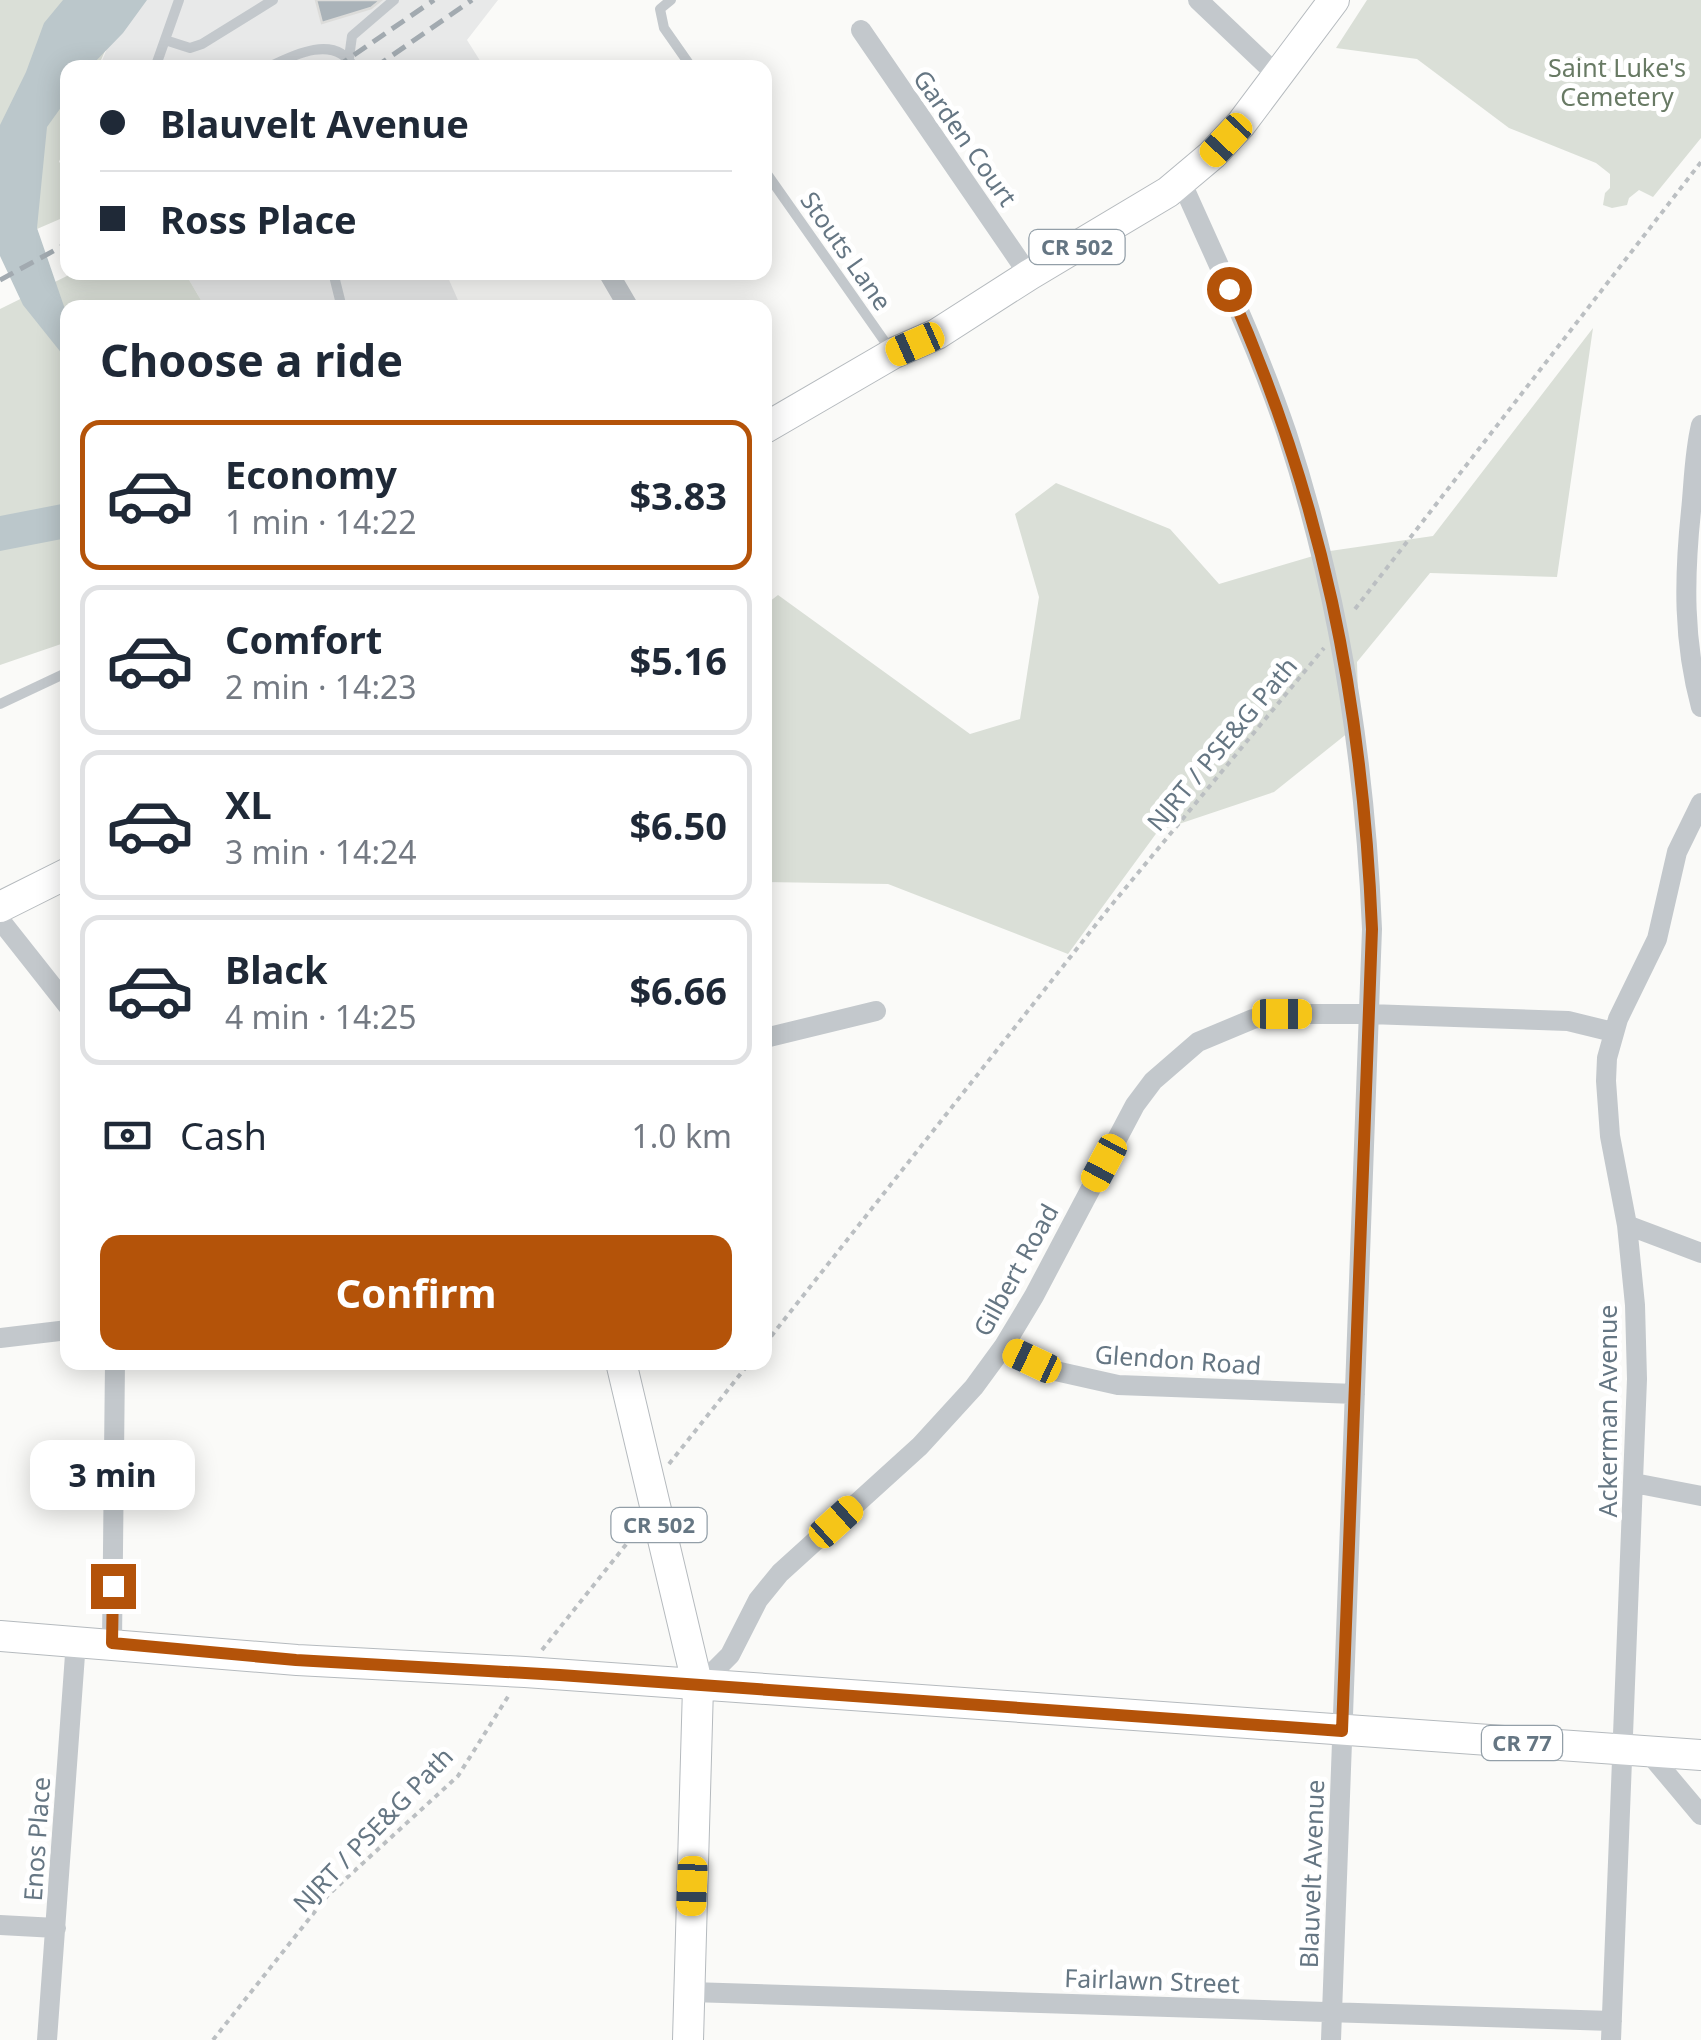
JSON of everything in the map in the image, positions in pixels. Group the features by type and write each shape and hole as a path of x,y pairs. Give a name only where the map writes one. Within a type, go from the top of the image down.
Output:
{"main road":[{"name":"CR 502","path":"772,424 894,354 937,334 1181,181 1212,156 1241,124 1334,0"},
{"path":"0,907 60,877"},
{"name":"CR 502","path":"622,1370 698,1687 688,2040"},
{"name":"CR 77","path":"0,1636 296,1660 1701,1755"}],"street":[{"path":"1198,0 1278,76"},
{"name":"Garden Court","path":"860,30 1029,275"},
{"name":"Blauvelt Avenue","path":"1181,181 1257,353 1311,513 1339,629 1361,761 1369,844 1372,929 1331,2040"},
{"path":"1701,425 1693,466 1684,594 1687,640 1701,707"},
{"name":"Ackerman Avenue","path":"1612,2030 1636,1751 1636,1324 1627,1225 1610,1136 1606,1081 1613,1032 1657,940 1677,852 1701,803"},
{"path":"0,920 60,996"},
{"path":"772,1036 876,1012"},
{"name":"Gilbert Road","path":"698,1687 730,1654 758,1600 780,1573 941,1424 1004,1346 1135,1105 1174,1060 1224,1028 1282,1014 1568,1022 1613,1032"},
{"path":"1627,1225 1701,1253"},
{"path":"0,1338 60,1331"},
{"name":"Glendon Road","path":"1004,1346 1051,1370 1118,1386 1355,1394"},
{"path":"112,1643 115,1370"},
{"path":"1634,1483 1701,1496"},
{"name":"Enos Place","path":"47,2040 76,1640"},
{"path":"1636,1751 1701,1814"},
{"path":"0,1925 56,1928"},
{"name":"Fairlawn Street","path":"690,1992 1332,2012 1612,2030"}],"lane":[{"path":"159,60 178,0"},
{"path":"165,40 190,48 202,44 274,0"},
{"path":"351,60 352,36 394,0"},
{"path":"670,0 660,9 664,28 686,60"},
{"path":"282,60 324,47 346,60"},
{"name":"Stouts Lane","path":"772,181 894,354"},
{"path":"0,704 60,676"}],"path":[{"name":"NJRT / PSE&G Path","path":"772,1335 1108,908 1339,629 1701,162"},
{"path":"664,1470 744,1370"},
{"path":"536,1657 643,1523"},
{"name":"NJRT / PSE&G Path","path":"212,2040 328,1895 458,1776 514,1686"}],"shaded area":[{"path":"63,0 147,0 97,60 60,60 60,109 47,127 37,228 62,300 60,351 23,305 0,256 0,125 44,23"},
{"path":"127,0 498,0 467,40 480,60 102,60"},
{"path":"189,280 449,280 458,300 201,300"},
{"path":"60,504 60,539 0,551 0,516"}],"green space":[{"path":"0,0 127,0 101,60 60,60 60,219 0,245"},
{"name":"Saint Luke's Cemetery","path":"1367,0 1701,0 1701,138 1653,197 1639,190 1627,205 1603,205 1610,188 1610,174 1596,163 1509,128 1417,59 1336,48"},
{"path":"60,279 189,280 201,300 60,300 60,644 0,665 0,309"},
{"path":"1593,328 1557,577 1430,573 1357,662 1359,724 1274,792 1158,831 1068,954 888,884 772,882 772,600 778,595 970,734 1020,719 1039,597 1015,514 1056,483 1170,529 1219,584 1330,551 1433,536"}],"building":[{"path":"316,0 381,0 371,8 322,23"}],"railway":[{"path":"347,60 434,0"},
{"path":"386,60 472,0"},
{"path":"0,280 60,247"}],"route":[{"path":"113,1586 112,1643 296,1660 666,1682 1342,1731 1372,929 1369,844 1349,677 1332,594 1286,432 1229,289"}]}
